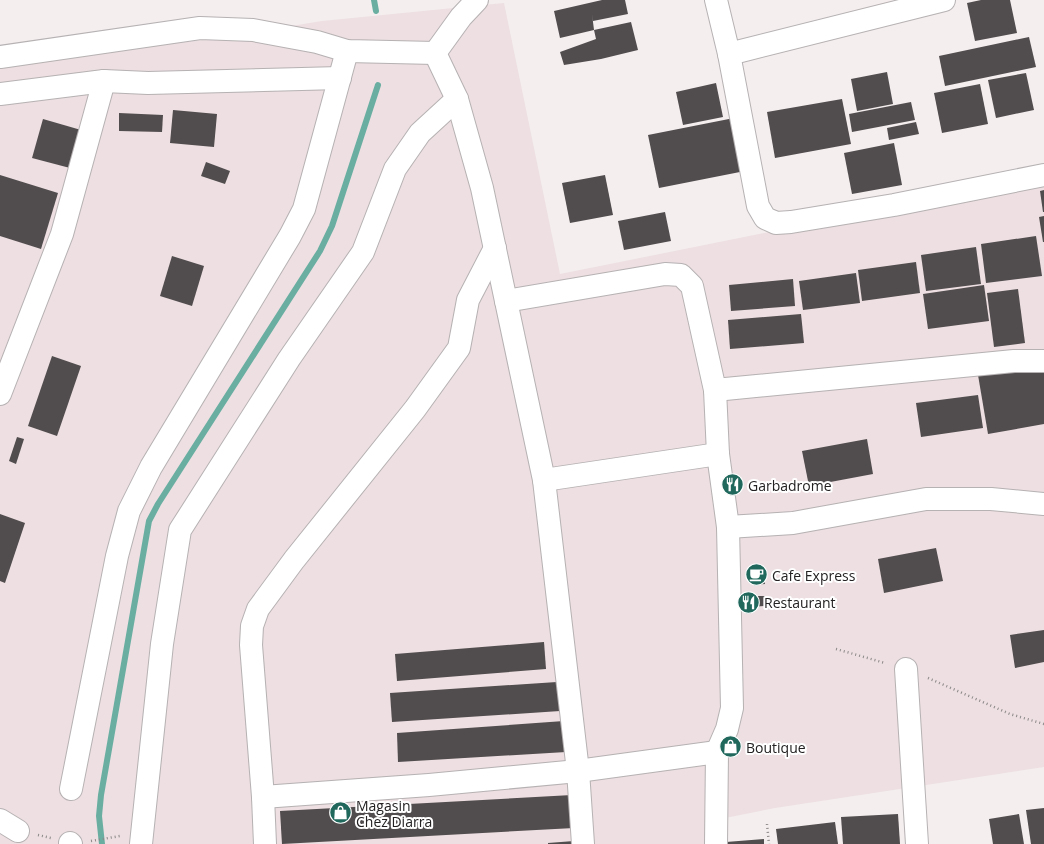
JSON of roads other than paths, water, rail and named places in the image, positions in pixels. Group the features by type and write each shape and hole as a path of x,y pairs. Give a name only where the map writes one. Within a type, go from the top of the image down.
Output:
{"street":[{"path":"435,53 461,17 477,0"},
{"path":"716,0 758,206 765,218 776,223 791,222 894,205 1044,175"},
{"path":"728,54 944,0"},
{"path":"0,57 200,28 253,30 317,42 347,51 435,53"},
{"path":"71,789 117,556 129,511 151,467 286,243 304,209 347,51"},
{"path":"435,53 457,99 482,188 544,480 578,771 583,844"},
{"path":"0,94 104,81 148,83 340,78"},
{"path":"0,394 62,234 104,81"},
{"path":"133,840 180,530 289,359 363,252 395,168 420,133 457,99"},
{"path":"266,844 251,646 252,626 258,609 294,560 415,409 459,348 468,300 495,248"},
{"path":"506,300 665,274 681,275 692,286 714,390 718,454 728,527 732,708 727,728 717,752 716,844"},
{"path":"714,390 1014,361 1044,361"},
{"path":"544,480 718,454"},
{"path":"728,527 793,523 926,499 991,499 1044,504"},
{"path":"906,669 917,844"},
{"path":"263,797 430,785 578,771 717,752"}],"waterway":[{"path":"374,0 376,11"},
{"path":"102,844 99,816 101,795 149,521 158,504 320,251 332,226 378,85"}],"place":[{"name":"Garbadrome","path":"732,485"},
{"name":"Cafe Express","path":"757,575"},
{"name":"Restaurant","path":"749,602"},
{"name":"Boutique","path":"730,747"},
{"name":"Magasin Chez Diarra","path":"340,813"}]}
